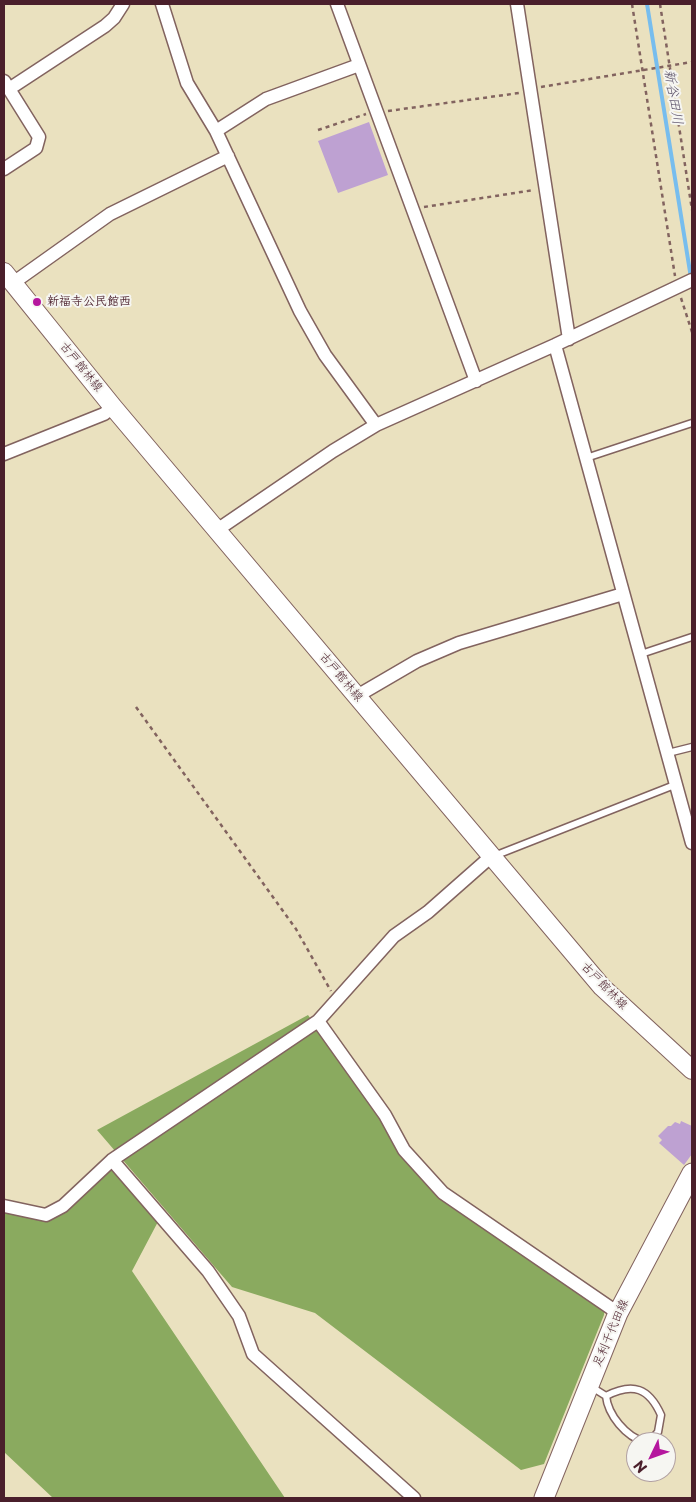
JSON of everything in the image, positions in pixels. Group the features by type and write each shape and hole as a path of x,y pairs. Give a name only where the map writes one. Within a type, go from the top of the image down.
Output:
{"main road":[{"name":"古戸館林線","path":"8,278 113,407 602,986 692,1070"},
{"name":"足利千代田線","path":"544,1498 618,1313 692,1173"}],"street":[{"path":"4,169 36,148 39,137 6,85 105,26 114,18 123,4"},
{"path":"162,4 187,83 216,131 312,333 376,426"},
{"path":"337,4 476,381"},
{"path":"517,4 569,339"},
{"path":"216,131 266,98 359,65"},
{"path":"8,278 110,214 228,156"},
{"path":"217,530 325,456 376,426 555,346 685,284"},
{"path":"555,346 692,843"},
{"path":"4,454 104,414 113,407"},
{"path":"357,696 417,661 459,643 623,594"},
{"path":"4,1206 46,1215 64,1206 112,1160 318,1022 394,936 428,912 494,856"},
{"path":"318,1022 385,1115 404,1150 444,1194 618,1313"},
{"path":"112,1160 208,1270 239,1316 253,1354 414,1498"}],"lane":[{"path":"586,458 692,423"},
{"path":"641,654 692,637"},
{"path":"668,753 692,747"},
{"path":"494,856 677,784"},
{"path":"589,1385 606,1396"},
{"path":"606,1396 632,1387 641,1390 650,1398 661,1415 658,1432"},
{"path":"606,1396 607,1405 627,1432"}],"path":[{"path":"632,4 685,284 692,332"},
{"path":"660,4 692,210"},
{"path":"318,130 375,110 392,111 524,92 530,89 692,62"},
{"path":"411,209 546,188"},
{"path":"136,707 296,929 336,1001"}],"green space":[{"path":"308,1015 397,1139 454,1201 605,1304 604,1315 544,1464 521,1470 315,1313 232,1287 97,1130"},
{"path":"112,1160 161,1216 132,1271 285,1498 53,1498 4,1452 4,1205 46,1215"}],"building":[{"path":"369,122 388,175 338,193 318,141"},
{"path":"681,1121 692,1126 692,1154 684,1165 659,1143 662,1140 658,1136 668,1126 675,1122 680,1124"}],"waterway":[{"name":"新谷田川","path":"647,4 691,278"}],"place":[{"name":"新福寺公民館西","path":"37,302"}]}
